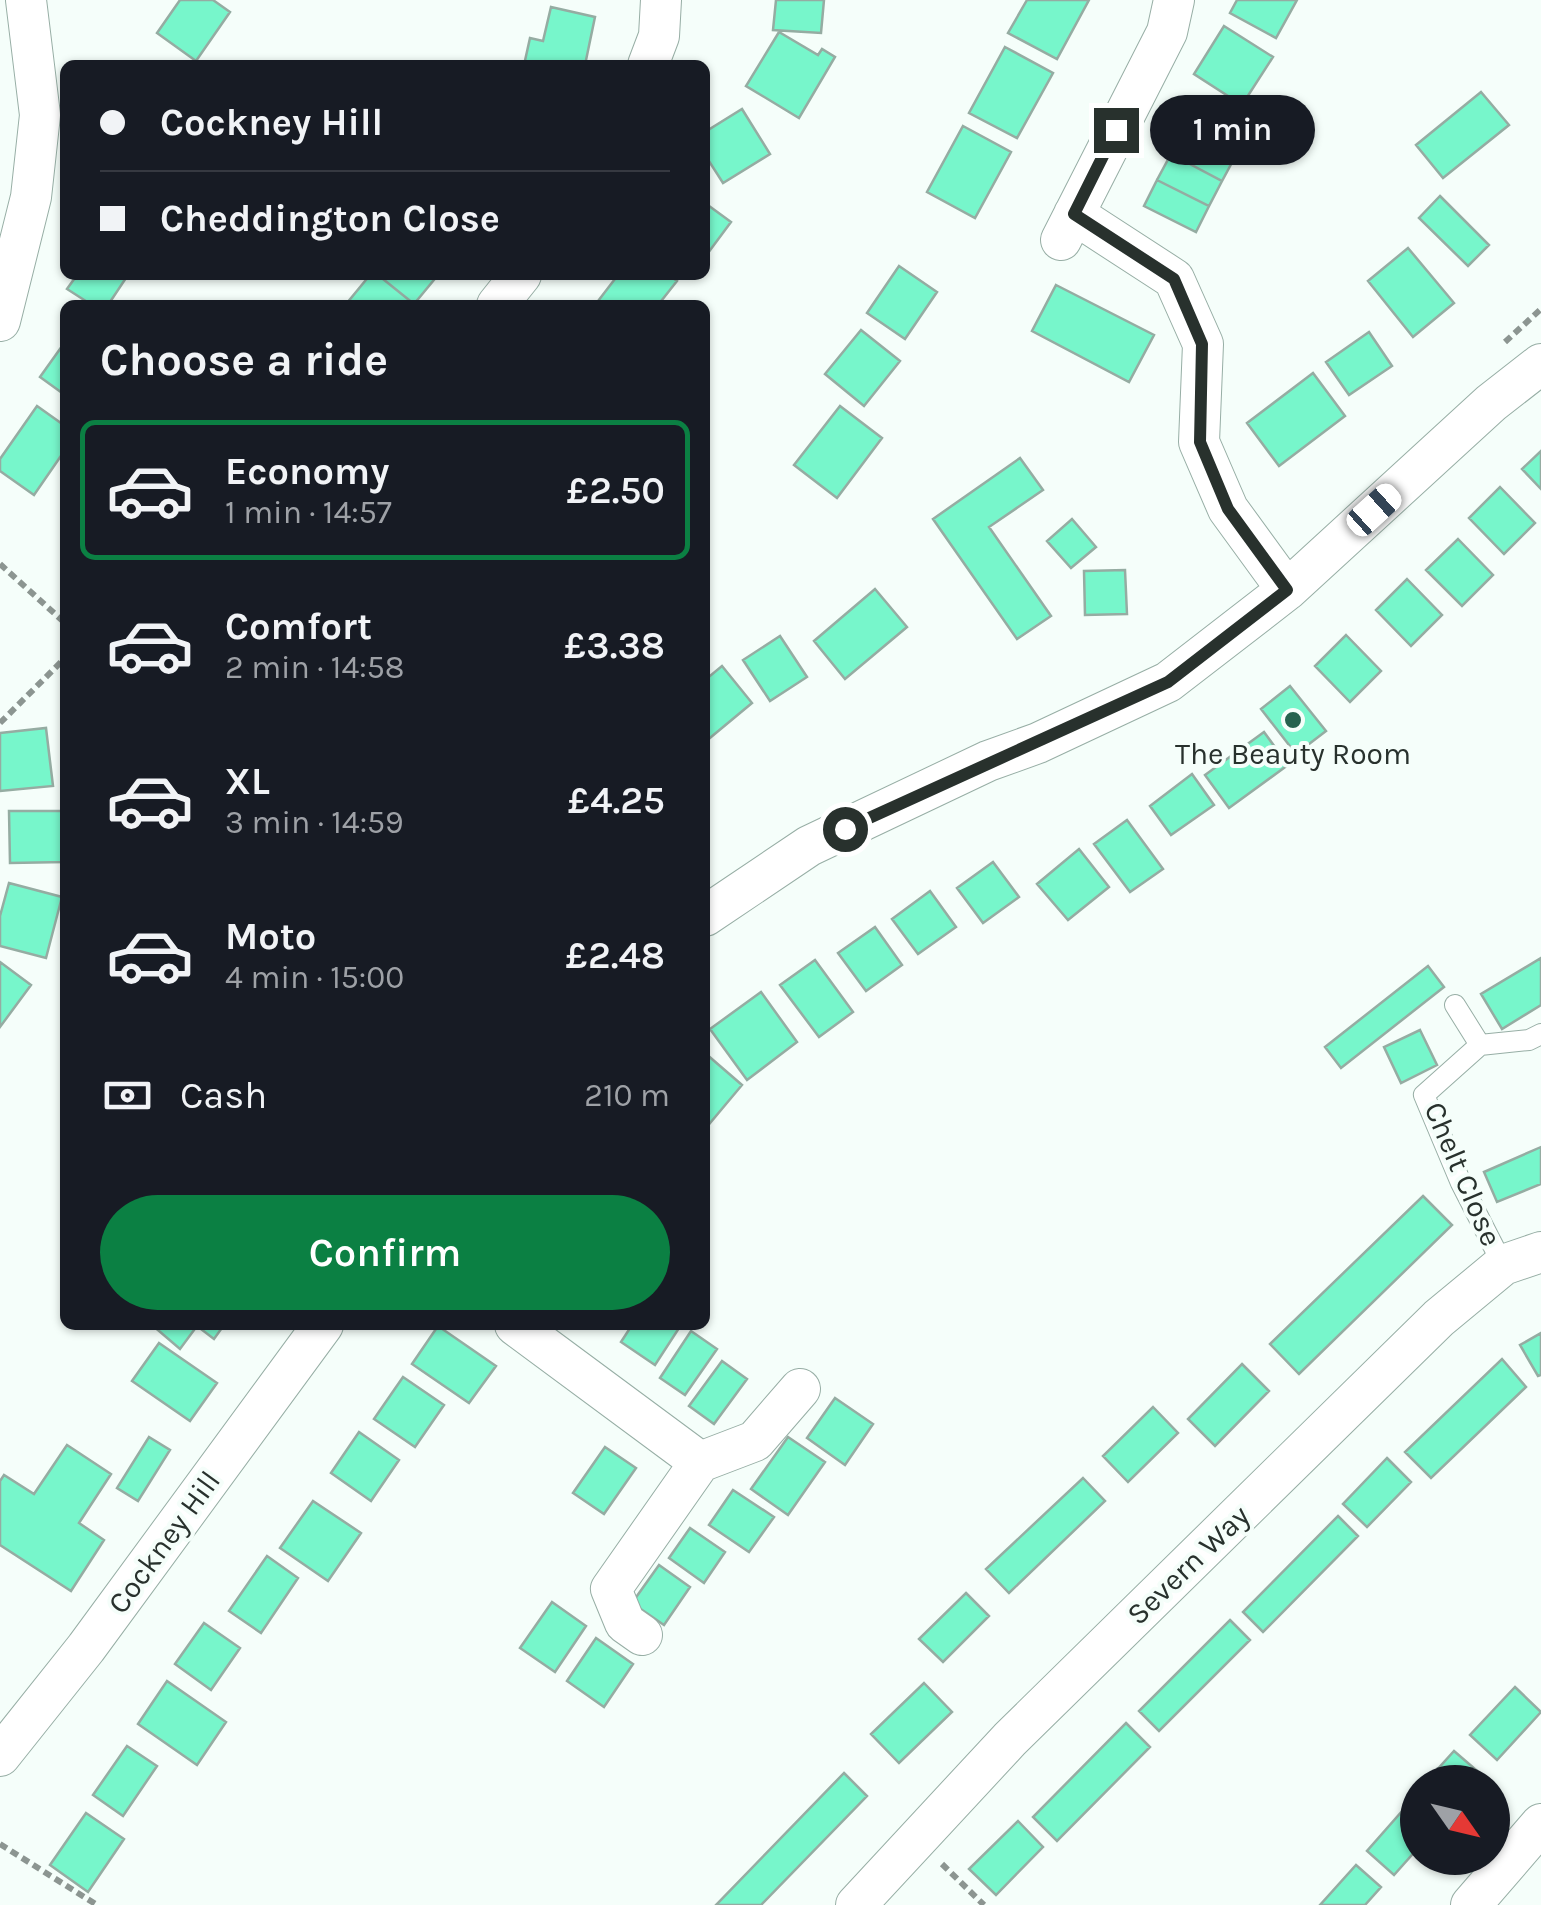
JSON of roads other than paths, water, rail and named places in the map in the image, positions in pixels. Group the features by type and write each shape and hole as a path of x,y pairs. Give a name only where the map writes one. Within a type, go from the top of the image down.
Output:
{"street":[{"path":"0,321 31,198 40,115 26,0"},
{"path":"650,60 659,36 661,0"},
{"path":"1174,0 1166,32 1067,227 1174,279 1202,344 1200,442 1228,509 1287,590"},
{"path":"501,300 517,280"},
{"path":"710,913 809,846 1168,682 1287,590 1490,403 1541,364"},
{"name":"Severn Way","path":"856,1905 1010,1739 1440,1318 1502,1265 1541,1252"},
{"name":"Cockney Hill","path":"0,1756 86,1648 319,1330"},
{"path":"522,1330 700,1462"},
{"path":"642,1635 625,1624 611,1589 700,1462 755,1441 800,1390"},
{"path":"1471,1905 1541,1824"}],"lane":[{"path":"1455,1005 1480,1046 1529,1040 1541,1034"},
{"name":"Chelt Close","path":"1480,1046 1424,1095 1461,1183 1502,1265"}],"place":[{"name":"The Beauty Room","path":"1293,720"}]}
